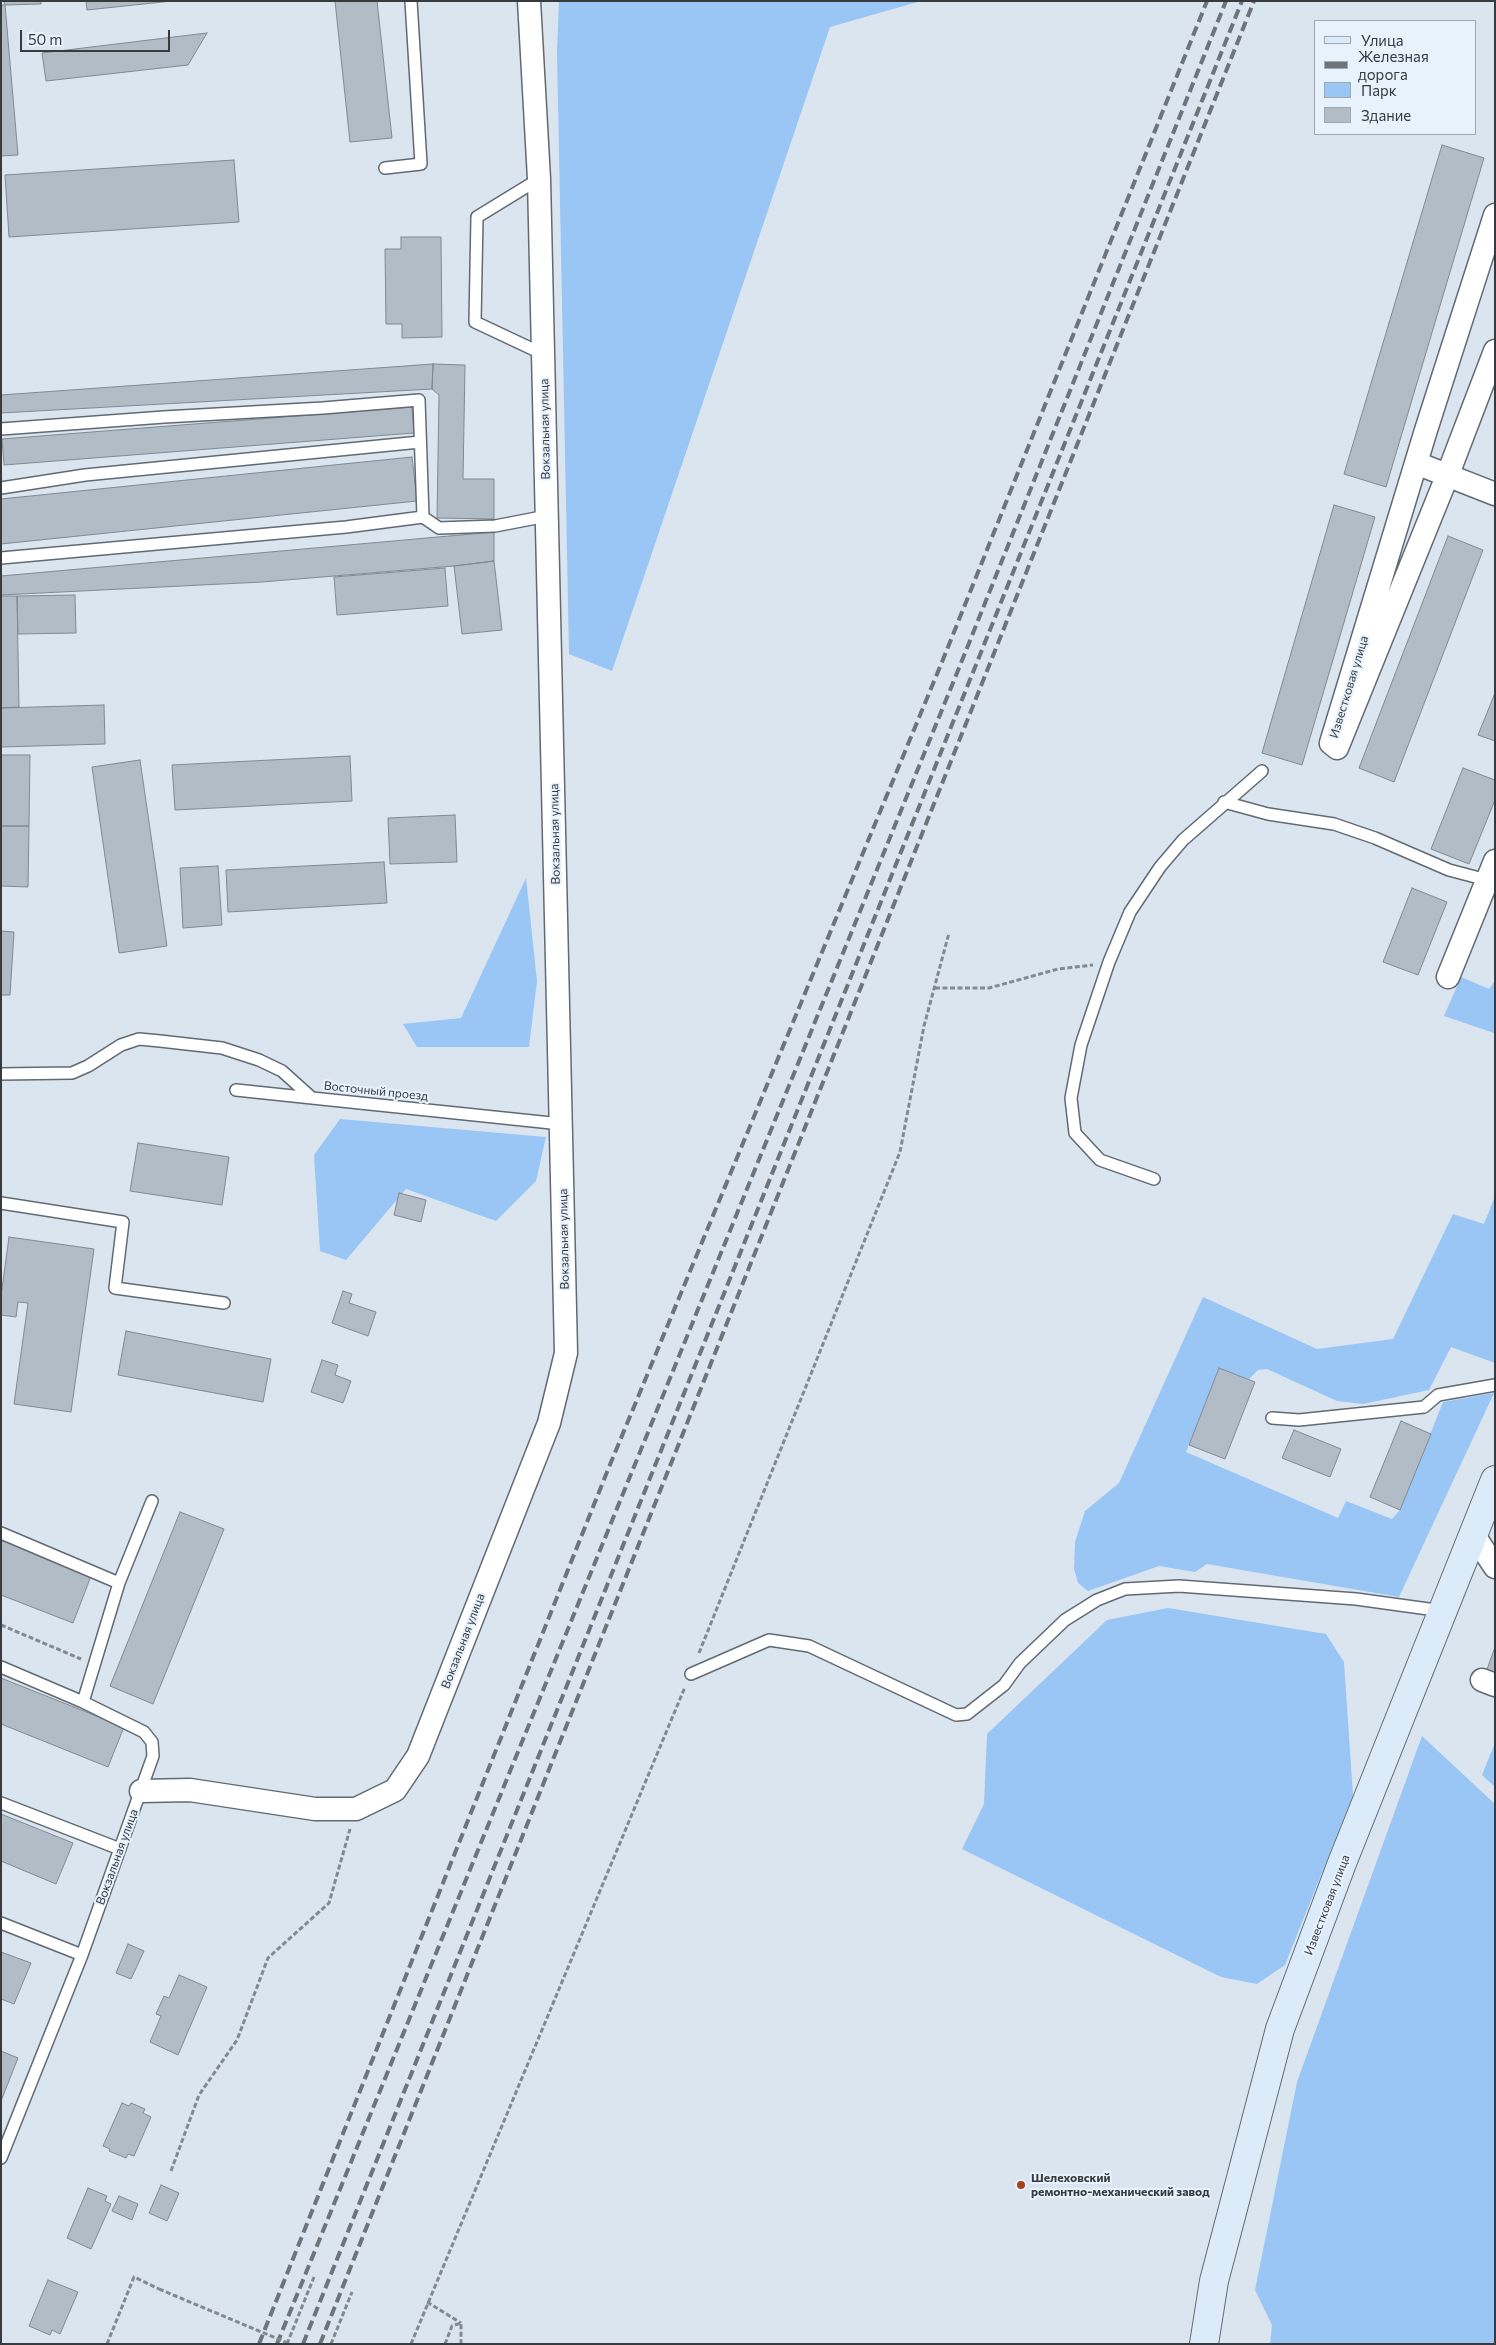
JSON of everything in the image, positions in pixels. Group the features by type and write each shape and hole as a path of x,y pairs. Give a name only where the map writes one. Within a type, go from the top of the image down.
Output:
{"main road":[{"name":"Известковая улица","path":"1204,2344 1214,2281 1280,2029 1342,1863 1495,1480"}],"street":[{"name":"Вокзальная улица","path":"141,1791 190,1790 315,1810 356,1809 395,1790 418,1756 549,1422 566,1353 539,179 529,1"},
{"name":"Известковая улица","path":"1495,215 1416,463 1332,743 1337,748 1448,474 1495,351"},
{"path":"1416,463 1495,494"},
{"path":"1448,977 1491,871"},
{"path":"1473,1534 1495,1567"}],"lane":[{"path":"385,168 421,164 411,1"},
{"path":"539,179 477,217 475,322 543,354"},
{"path":"1,429 419,400 423,517"},
{"path":"1,488 85,475 420,442"},
{"path":"1,558 346,527 423,517 439,528 495,526 547,516"},
{"path":"1154,1179 1100,1160 1075,1132 1071,1098 1081,1044 1109,962 1130,912 1160,867 1183,840 1224,802 1262,771"},
{"path":"1224,802 1268,814 1334,824 1375,838 1449,870 1491,871"},
{"name":"Восточный проезд","path":"1,1074 72,1073 88,1066 121,1045 139,1039 222,1048 259,1060 282,1070 312,1098 561,1124"},
{"path":"236,1090 312,1098"},
{"path":"1,1203 123,1222 115,1288 224,1303"},
{"path":"1272,1418 1315,1419 1424,1407 1438,1395 1495,1385"},
{"path":"83,1702 119,1583 152,1501"},
{"path":"1,1533 119,1583"},
{"path":"690,1674 769,1640 809,1646 956,1715 967,1714 1004,1685 1020,1662 1065,1620 1097,1600 1125,1589 1180,1586 1356,1599 1443,1611"},
{"path":"1,1667 83,1702 144,1732 152,1742 153,1756 141,1791"},
{"name":"Вокзальная улица","path":"1,2158 82,1955 141,1791"},
{"path":"1,1802 120,1849"},
{"path":"1,1924 82,1955"}],"path":[{"path":"411,2344 690,1674 900,1152 924,1026 949,933"},
{"path":"935,988 988,988 1058,969 1109,962"},
{"path":"1,1625 93,1664"},
{"path":"171,2172 199,2095 237,2040 268,1958 329,1903 356,1809"},
{"path":"107,2344 134,2277 288,2343 314,2277"},
{"path":"331,2344 352,2292"},
{"path":"427,2302 461,2323"},
{"path":"445,2344 452,2326 461,2323"},
{"path":"461,2323 461,2344"}],"green space":[{"path":"559,1 921,1 830,27 612,671 569,654 557,52"},
{"path":"526,878 537,981 529,1047 417,1047 403,1024 461,1018"},
{"path":"1461,977 1489,989 1495,981 1495,1040 1494,1033 1444,1016"},
{"path":"340,1119 546,1137 536,1181 496,1221 406,1189 346,1260 320,1251 314,1155"},
{"path":"1495,1196 1495,1363 1451,1347 1429,1390 1363,1404 1337,1401 1267,1369 1258,1370 1249,1379 1219,1368 1186,1452 1338,1518 1346,1501 1392,1519 1400,1510 1443,1402 1494,1393 1399,1597 1207,1564 1195,1572 1159,1566 1088,1591 1078,1583 1074,1569 1075,1542 1085,1511 1119,1483 1203,1297 1317,1349 1393,1339 1453,1214 1484,1224"},
{"path":"1168,1608 1326,1634 1344,1662 1353,1795 1285,1965 1257,1984 1221,1977 962,1849 984,1804 987,1734 1107,1620"},
{"path":"1422,1736 1495,1804 1495,2344 1270,2344 1272,2325 1255,2290 1297,2082"},
{"path":"1495,1743 1495,1787 1482,1775"}],"building":[{"path":"4,1 41,1 41,4 5,5"},
{"path":"86,1 172,1 87,10"},
{"path":"335,1 377,1 392,138 350,142"},
{"path":"1,5 5,5 18,155 1,156"},
{"path":"207,33 188,65 46,81 42,53"},
{"path":"1442,145 1484,158 1386,487 1344,474"},
{"path":"234,160 239,222 9,237 5,175"},
{"path":"401,237 441,237 442,337 402,338 402,324 386,324 385,249 401,249"},
{"path":"433,364 432,389 1,413 1,395"},
{"path":"433,364 465,365 463,479 494,479 494,519 437,518 439,395 432,389"},
{"path":"412,407 414,433 4,465 2,439"},
{"path":"412,457 417,501 1,544 1,499"},
{"path":"1334,505 1375,517 1302,765 1262,753"},
{"path":"494,532 494,561 262,582 1,595 1,576"},
{"path":"1448,536 1483,550 1394,782 1359,768"},
{"path":"494,561 502,630 462,634 454,566"},
{"path":"445,568 448,606 337,615 334,577"},
{"path":"75,595 76,633 18,634 17,596"},
{"path":"1,596 17,596 19,707 1,708"},
{"path":"1495,693 1495,741 1478,735"},
{"path":"104,705 105,744 1,747 1,708"},
{"path":"1,755 30,755 29,826 1,826"},
{"path":"350,756 352,801 175,810 172,765"},
{"path":"140,760 167,946 119,953 92,767"},
{"path":"1463,768 1495,780 1495,800 1469,864 1431,849"},
{"path":"455,815 457,862 390,864 388,818"},
{"path":"1,826 29,826 28,887 1,886"},
{"path":"384,862 387,903 228,912 226,870"},
{"path":"218,866 222,925 183,928 180,868"},
{"path":"1412,888 1447,902 1418,975 1383,962"},
{"path":"1,931 14,932 10,995 1,995"},
{"path":"138,1143 229,1157 222,1205 130,1191"},
{"path":"399,1193 426,1200 421,1222 394,1215"},
{"path":"9,1237 94,1249 71,1412 14,1404 28,1303 18,1302 16,1317 1,1315 1,1296"},
{"path":"343,1291 352,1294 349,1303 376,1312 368,1336 332,1323"},
{"path":"126,1331 271,1359 263,1402 118,1375"},
{"path":"322,1360 338,1365 335,1375 351,1381 343,1403 311,1392"},
{"path":"1219,1368 1255,1382 1225,1459 1189,1445"},
{"path":"1401,1421 1431,1434 1400,1510 1370,1497"},
{"path":"1294,1430 1341,1449 1330,1477 1282,1458"},
{"path":"180,1512 224,1529 153,1704 110,1686"},
{"path":"1,1540 91,1576 73,1623 1,1595"},
{"path":"1495,1647 1495,1678 1485,1675"},
{"path":"1,1678 124,1727 108,1767 1,1724"},
{"path":"1,1814 73,1843 56,1884 1,1861"},
{"path":"128,1944 144,1951 131,1979 116,1973"},
{"path":"1,1952 31,1963 14,2004 1,1999"},
{"path":"179,1975 207,1987 178,2055 150,2042 161,2016 156,2014 164,1996 169,1998"},
{"path":"1,2051 18,2058 1,2101"},
{"path":"122,2103 129,2106 131,2103 145,2109 143,2113 151,2117 134,2156 128,2154 126,2158 109,2151 110,2149 103,2146"},
{"path":"161,2185 179,2193 167,2221 149,2213"},
{"path":"88,2188 107,2196 105,2201 111,2204 91,2249 67,2238"},
{"path":"119,2196 138,2204 132,2220 112,2211"},
{"path":"48,2280 78,2292 60,2334 52,2330 50,2335 29,2326"}],"railway":[{"path":"259,2344 607,1472 942,662 1207,1"},
{"path":"277,2344 959,668 1226,1"},
{"path":"303,2344 1242,1"},
{"path":"320,2344 1254,1"}],"place":[{"name":"Шелеховский ремонтно-механический завод","path":"1021,2185"}]}
